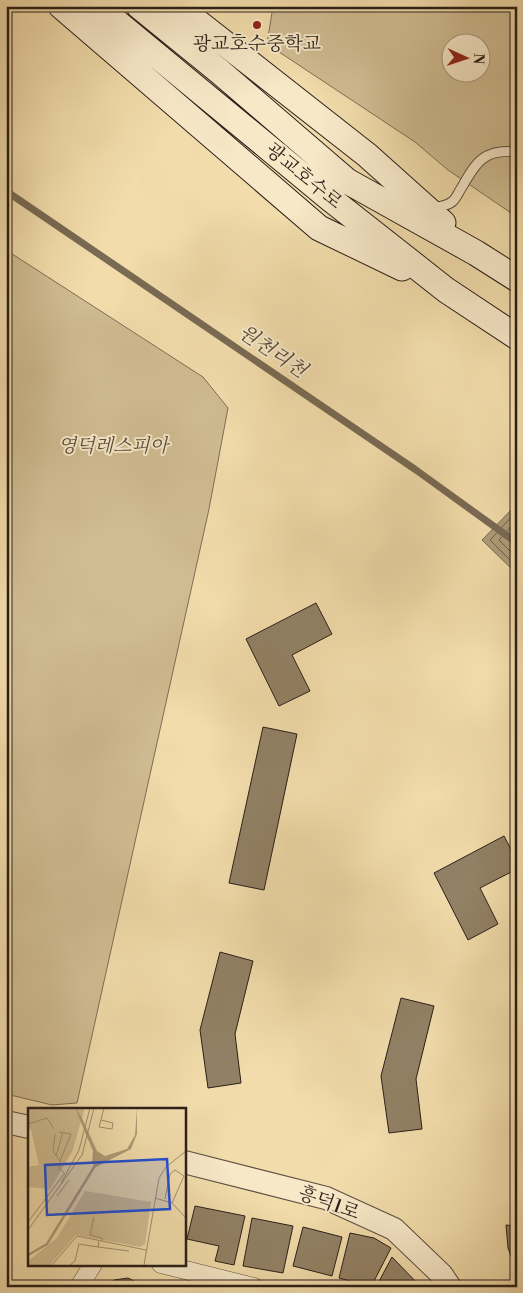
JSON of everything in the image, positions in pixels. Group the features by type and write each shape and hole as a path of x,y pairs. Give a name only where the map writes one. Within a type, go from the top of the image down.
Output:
{"main road":[{"path":"60,6 319,228 446,290"},
{"name":"광교호수로","path":"97,6 325,194 446,290 517,337"},
{"name":"광교호수로","path":"139,6 219,71 347,181 476,253 517,279"},
{"path":"176,6 367,154 476,253"}],"street":[{"path":"6,1122 28,1127"},
{"name":"흥덕1로","path":"185,1162 326,1198 394,1229 442,1275 450,1287"},
{"path":"79,1287 92,1266"},
{"path":"169,1266 254,1287"}],"lane":[{"path":"426,208 442,206 453,202 478,161 490,153 507,150 517,152"}],"green space":[{"path":"273,6 517,6 517,217 448,170 415,142 267,44"},
{"name":"영덕레스피아","path":"6,250 203,377 228,408 209,509 77,1103 52,1105 6,1094"}],"water":[{"path":"517,504 517,574 482,540"}],"building":[{"path":"316,603 332,634 292,655 310,691 279,706 246,639"},
{"path":"263,727 297,734 264,890 229,883"},
{"path":"504,836 517,861 517,869 480,888 498,924 468,940 434,873"},
{"path":"220,952 253,961 235,1034 241,1083 208,1088 200,1030"},
{"path":"401,998 434,1006 416,1079 422,1129 389,1133 381,1076"},
{"path":"195,1206 245,1216 234,1265 215,1261 219,1246 187,1239"},
{"path":"252,1218 293,1226 283,1273 243,1266"},
{"path":"506,1225 517,1226 517,1273 508,1248"},
{"path":"303,1227 342,1237 332,1276 293,1266"},
{"path":"350,1233 374,1238 391,1248 371,1287 339,1278"},
{"path":"392,1257 421,1287 376,1287"},
{"path":"128,1278 146,1287 110,1287 114,1280"}],"waterway":[{"name":"원천리천","path":"6,191 416,470 517,543"}],"place":[{"name":"광교호수중학교","path":"257,25"}]}
